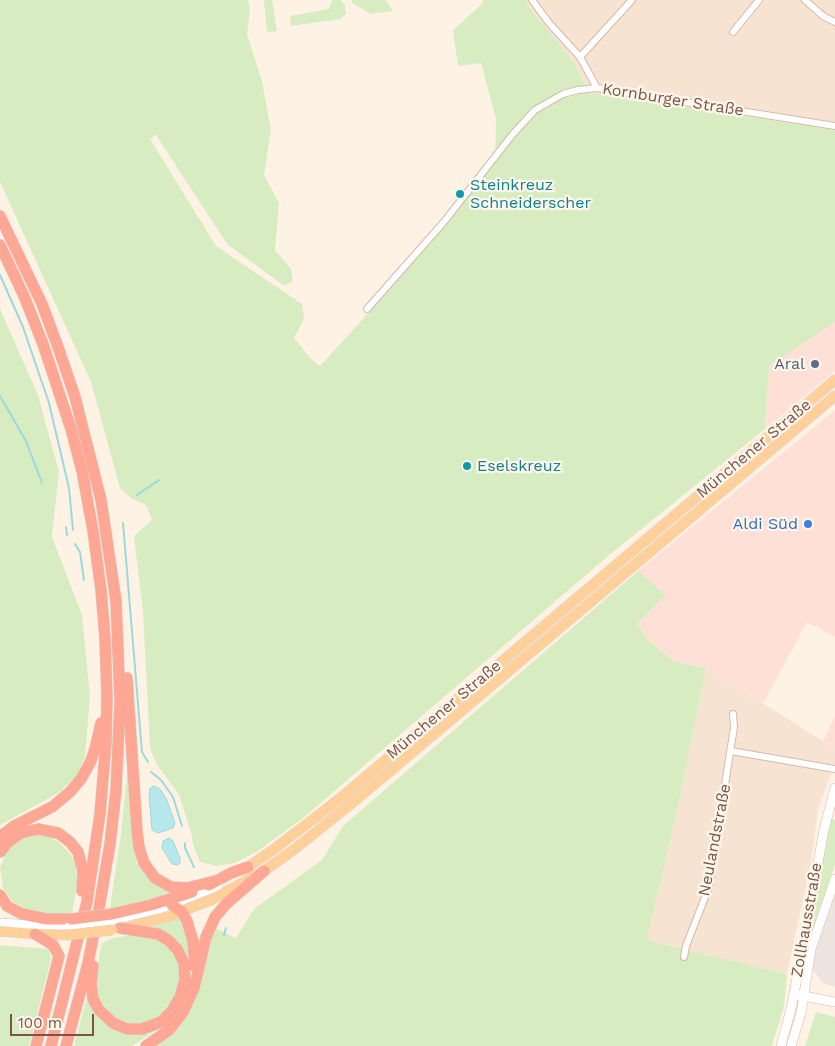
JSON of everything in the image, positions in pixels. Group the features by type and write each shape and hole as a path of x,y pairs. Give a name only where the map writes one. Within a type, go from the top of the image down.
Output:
{"highway":[{"path":"0,216 28,273 66,367 89,446 105,522 118,622 127,669 140,854 147,869 160,882 176,888 187,888 199,893"},
{"path":"0,245 31,312 58,388 78,456 92,527 103,613 107,700 106,750 100,814 90,883 72,924"},
{"path":"66,1046 92,942 107,864 116,791 120,720 118,622"},
{"path":"0,837 14,826 52,807 76,786 94,754 107,700"},
{"path":"0,852 16,835 32,830 47,830 66,838 78,852 82,866 83,886 72,924 51,1046"},
{"path":"146,1046 161,1036 179,1019 189,1001 196,981 204,943 212,923 220,891 248,867"},
{"path":"114,923 151,905 199,893 220,891 264,871"},
{"path":"0,895 8,906 22,914 40,919 72,924 114,923 163,936 177,949 184,963 185,980 178,1002 167,1016 154,1026 142,1029 127,1029 113,1024 99,1010 93,999 91,989 93,967 92,942"},
{"path":"172,905 182,912 187,921 193,941 196,981"},
{"path":"35,934 53,945 59,956 36,1046"}],"main road":[{"name":"Münchener Straße","path":"248,867 274,850 343,796 835,380"},
{"name":"Münchener Straße","path":"264,871 336,817 835,396"},
{"name":"Zollhausstraße","path":"799,995 835,788"},
{"name":"Zollhausstraße","path":"807,948 835,879"},
{"path":"114,923 172,905 199,893"},
{"path":"0,923 38,925 154,921 182,912 199,893"},
{"path":"0,931 35,934 72,924"},
{"path":"799,995 835,1002"},
{"path":"780,1046 799,995"},
{"path":"791,1046 799,1021 799,995"}],"street":[{"path":"532,0 549,23 580,57 598,88"},
{"path":"580,57 632,0"},
{"path":"733,32 759,0"},
{"path":"805,0 823,16 835,22"},
{"name":"Kornburger Straße","path":"367,309 443,223 503,146 535,110 563,94 598,88 835,126"},
{"name":"Neulandstraße","path":"684,957 686,946 709,887 734,727 733,714"},
{"path":"730,751 835,769"}],"shaded area":[{"path":"525,0 835,0 835,130 590,94 574,63"},
{"path":"834,322 835,371 765,429 769,366"},
{"path":"835,410 835,637 807,622 763,703 706,668 674,662 647,639 637,624 666,595 638,571"},
{"path":"706,668 823,741 835,746 835,763 818,810 811,862 787,974 647,940 679,802"},
{"path":"835,716 835,746 823,741"},
{"path":"835,894 835,987 823,983 812,968 817,946"}],"green space":[{"path":"0,0 248,0 250,10 247,34 262,81 271,130 264,175 279,203 275,250 291,269 293,281 284,286 227,244 156,135 150,139 216,246 302,304 304,319 294,338 312,360 320,366 372,309 495,162 496,119 481,63 458,66 453,30 483,3 483,0 525,0 574,63 590,94 835,130 835,322 769,366 765,429 608,556 302,819 258,851 235,863 216,866 200,862 193,845 191,832 179,795 156,763 150,748 143,612 134,536 152,520 146,505 132,499 120,488 91,382 0,182"},
{"path":"264,0 272,0 277,31 267,32"},
{"path":"332,0 340,0 345,5 346,14 340,19 291,26 290,16 329,9"},
{"path":"352,0 386,0 393,11 371,14 352,3"},
{"path":"0,309 38,395 59,472 52,537 82,615 90,696 85,757 78,774 60,792 0,826"},
{"path":"638,571 666,595 637,624 647,639 674,662 706,668 679,802 647,940 787,974 784,1006 772,1046 153,1046 170,1034 183,1021 191,1007 198,990 205,957 215,928 236,938 254,909 322,860 343,826"},
{"path":"127,772 132,838 137,863 151,881 175,891 169,895 112,909 110,908 121,834"},
{"path":"830,818 835,820 835,864 817,920 808,944 806,944"},
{"path":"40,834 51,837 60,843 72,856 76,866 77,885 72,913 29,911 12,901 3,888 0,868 10,846 22,838"},
{"path":"181,918 187,941 190,965 159,929 152,926"},
{"path":"135,934 161,940 174,953 180,967 180,980 167,1010 158,1018 145,1023 130,1024 120,1022 105,1011 96,988 97,968 102,943 110,939"},
{"path":"0,945 49,949 51,959 29,1046 0,1046"},
{"path":"87,997 97,1016 109,1026 163,1026 132,1046 74,1046"},
{"path":"816,1012 835,1017 835,1046 805,1046"}],"water":[{"path":"154,786 160,789 167,800 175,823 173,828 158,833 152,830 149,795 150,788"},
{"path":"169,838 173,841 180,858 178,865 172,864 162,848 163,841"}],"waterway":[{"path":"0,275 23,327 49,403 69,488 73,530"},
{"path":"0,396 26,441 42,483"},
{"path":"137,495 159,480"},
{"path":"123,523 142,752 148,762"},
{"path":"66,527 67,535"},
{"path":"75,544 80,552 84,580"},
{"path":"151,772 161,780 173,797 182,826"},
{"path":"185,843 185,848 194,867"},
{"path":"224,935 226,928"}],"place":[{"name":"Steinkreuz Schneiderscher","path":"460,194"},
{"name":"Aral","path":"815,364"},
{"name":"Eselskreuz","path":"467,466"},
{"name":"Aldi Süd","path":"808,524"}]}
